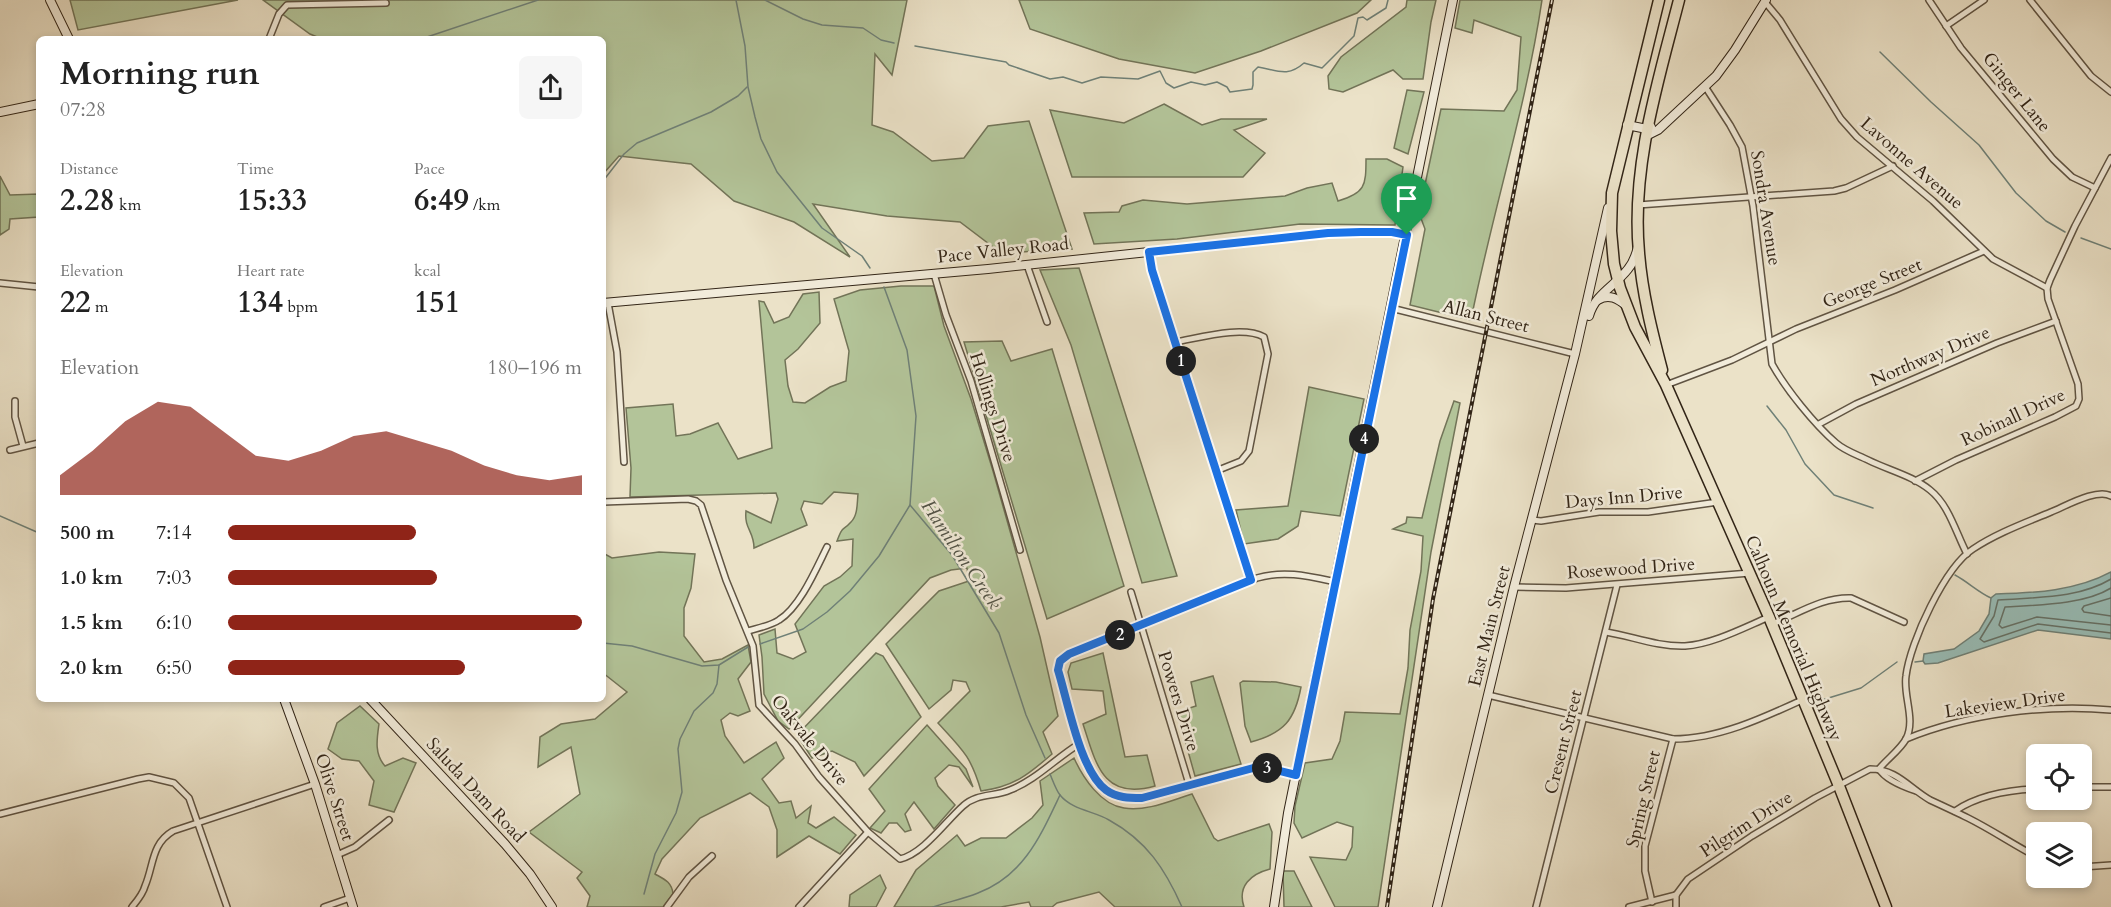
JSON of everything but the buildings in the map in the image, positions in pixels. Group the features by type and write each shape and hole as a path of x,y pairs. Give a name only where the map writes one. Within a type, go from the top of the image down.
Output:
{"highway":[{"name":"Calhoun Memorial Highway","path":"1659,0 1612,193 1611,231 1618,279 1627,306 1647,351 1666,385 1804,699 1886,907"},
{"name":"Calhoun Memorial Highway","path":"1666,385 1648,312 1638,247 1638,205 1646,132 1679,0"},
{"path":"1652,26 1672,29"},
{"path":"1648,41 1651,61 1662,66"},
{"path":"1640,76 1652,80 1654,96"}],"street":[{"path":"50,0 68,36"},
{"path":"1274,907 1282,841 1453,0"},
{"name":"Ginger Lane","path":"1929,0 1992,86 2055,162 2072,177 2095,188"},
{"path":"1946,26 1984,0"},
{"path":"2030,0 2091,76 2111,92"},
{"path":"1627,125 1646,132 1658,130 1706,88 1735,50 1766,1"},
{"name":"Lavonne Avenue","path":"1766,1 1841,119 1857,137 1959,225 1984,251 2011,270 2046,288"},
{"path":"270,36 279,14 287,5 386,3"},
{"name":"Sondra Avenue","path":"1706,88 1742,147 1751,196 1772,364 1777,373 1799,402 1842,447 1915,480 1931,490 1940,500 1967,554"},
{"path":"0,112 36,106"},
{"path":"2046,288 2111,158"},
{"path":"1638,205 1846,189 1893,166"},
{"name":"East Main Street","path":"1437,907 1514,587 1575,354 1612,193"},
{"name":"Pace Valley Road","path":"606,303 1028,265 1328,233 1392,232 1407,235"},
{"name":"East Main Street","path":"1575,354 1583,340 1593,304 1629,267 1638,247"},
{"name":"George Street","path":"1666,385 1732,360 1796,329 1895,290 1984,251"},
{"path":"1149,252 1152,270 1251,580"},
{"path":"1028,265 1047,322"},
{"name":"Hollings Drive","path":"934,274 946,315 971,381 1020,550"},
{"path":"0,283 36,287"},
{"name":"Robinall Drive","path":"1915,480 2076,406 2079,399 2078,384 2046,288"},
{"path":"1593,304 1602,298 1611,297 1627,306"},
{"path":"606,303 617,352 624,462"},
{"name":"Allan Street","path":"1391,308 1575,354"},
{"name":"Northway Drive","path":"1819,424 1865,400 1997,343 2056,321"},
{"path":"1175,342 1204,336 1250,333 1264,337 1267,344 1268,354 1248,451 1241,461 1216,471"},
{"path":"15,401 15,417 23,446"},
{"path":"10,450 36,443"},
{"path":"2026,851 1907,788 1882,774 1879,769 1906,739 1910,728 1905,678 1911,651 1935,598 1952,570 1967,554 2010,529 2100,493 2111,496"},
{"name":"Oakvale Drive","path":"606,502 688,499 701,505 726,580 748,630 756,662 759,705 796,745 819,777 868,832 900,859 939,831 974,798 1011,790 1080,744"},
{"name":"Days Inn Drive","path":"1532,520 1541,521 1599,512 1648,512 1718,502"},
{"path":"748,630 780,620 810,583 827,547"},
{"path":"1296,775 1257,767 1142,798 1116,795 1099,783 1086,764 1058,670 1060,661 1069,654 1251,580 1267,575 1292,573 1336,582"},
{"name":"Rosewood Drive","path":"1514,587 1566,588 1617,585 1750,573"},
{"name":"Cresent Street","path":"1536,907 1617,585"},
{"name":"Powers Drive","path":"1131,592 1189,784"},
{"path":"1606,632 1659,644 1686,646 1715,639 1824,601 1842,598 1851,598 1904,622"},
{"path":"1488,695 1672,739 1702,737 1747,723 1804,699"},
{"name":"Olive Street","path":"285,702 315,784 351,902"},
{"name":"Saluda Dam Road","path":"373,702 505,844 530,874 552,907"},
{"name":"Lakeview Drive","path":"1906,739 1946,725 2000,715 2067,708 2111,710"},
{"name":"Spring Street","path":"1652,902 1645,871 1645,846 1672,739"},
{"name":"Pilgrim Drive","path":"1676,895 1688,879 1785,816 1860,773 1879,769"},
{"path":"0,814 149,777 174,783 189,798 228,907"},
{"path":"132,907 145,886 154,851 159,842 173,831 315,784"},
{"path":"2092,787 2111,787"},
{"path":"1954,811 1992,794 2026,790"},
{"path":"337,855 355,847 389,820"},
{"path":"799,907 868,832"},
{"path":"667,907 689,877 712,856"},
{"path":"2092,866 2111,865"},
{"path":"1629,907 1676,895 1676,907"},
{"path":"324,907 351,902"}],"green space":[{"path":"70,0 238,0 78,30"},
{"path":"263,0 907,0 892,75 875,54 872,125 893,132 932,161 964,158 988,126 1029,121 1072,249 1001,253 960,222 887,216 813,204 850,257 794,222 734,201 691,164 619,156 606,171 606,36 315,36"},
{"path":"1019,0 1371,0 1357,13 1261,51 1195,73 1119,59 1030,29"},
{"path":"1407,0 1436,0 1423,79 1403,79 1393,70 1343,92 1329,89 1328,76 1341,57 1406,7"},
{"path":"1460,0 1542,0 1527,81 1471,320 1410,305 1425,229 1419,213 1441,109 1504,111 1517,90 1521,37 1474,20 1472,33 1455,28"},
{"path":"1407,90 1424,92 1408,154 1394,148"},
{"path":"1164,104 1202,125 1221,119 1267,119 1234,130 1265,153 1243,177 1072,177 1050,110 1124,123"},
{"path":"1366,159 1387,159 1403,167 1395,225 1300,224 1177,239 1094,244 1084,213 1119,212 1122,206 1143,200 1187,204 1285,196 1307,188 1332,183 1338,201 1354,195 1362,187"},
{"path":"0,176 10,195 36,194 36,217 10,219 9,229 0,235"},
{"path":"1079,268 1177,576 1142,583 1071,345 1040,270"},
{"path":"934,286 944,326 971,399 993,471 1040,637 1058,716 1043,732 1052,754 1020,779 981,791 965,754 938,723 970,691 966,682 953,680 951,690 929,709 886,644 939,591 969,581 967,568 951,570 930,578 789,729 778,721 764,694 759,635 775,629 777,653 793,659 806,652 795,624 824,586 840,577 852,566 853,539 837,541 855,516 858,494 834,492 822,504 804,501 801,509 807,525 754,548 746,522 746,511 771,523 778,499 776,493 630,497 631,468 626,408 673,404 676,436 690,434 718,423 738,459 772,448 759,301 764,302 774,323 789,317 803,294 819,292 820,323 798,349 785,360 788,386 793,402 805,403 830,387 846,381 849,351 834,299 860,290"},
{"path":"1002,341 1011,361 1052,349 1124,586 1047,619 964,342"},
{"path":"1309,387 1364,399 1340,516 1301,511 1298,526 1278,539 1244,544 1236,510 1288,506"},
{"path":"1454,401 1460,403 1431,552 1378,907 1335,907 1310,857 1346,860 1352,847 1353,827 1337,822 1302,838 1294,823 1295,806 1305,763 1332,759 1340,741 1345,712 1400,714 1408,668 1410,630 1421,571 1423,536 1393,529 1406,523 1407,517 1422,518 1440,441"},
{"path":"659,552 695,554 691,588 684,608 684,636 704,662 722,659 748,645 751,662 738,679 750,711 738,716 730,713 721,720 725,736 744,763 776,742 784,758 762,779 779,803 791,801 796,818 811,806 808,823 816,828 834,817 856,835 840,854 809,836 777,857 777,830 769,807 750,793 700,818 662,859 655,874 669,884 673,894 663,907 587,907 590,896 577,878 582,872 529,832 580,794 571,747 538,767 540,737 561,724 595,719 627,692 606,675 606,555 612,558"},
{"path":"876,653 883,656 921,717 864,776 855,762 832,751 812,758 797,735"},
{"path":"1103,653 1125,757 1147,755 1155,786 1138,789 1113,784 1104,776 1092,753 1083,724 1106,714 1103,691 1072,689 1068,672 1071,663"},
{"path":"1213,676 1241,764 1195,776 1177,712 1196,706 1191,682"},
{"path":"1243,681 1276,682 1301,687 1295,708 1286,724 1272,734 1251,742 1245,726 1240,683"},
{"path":"360,706 379,724 378,751 385,766 403,758 416,763 394,812 369,805 374,781 359,761 342,759 328,749 337,723"},
{"path":"927,725 966,769 973,787 959,767 949,765 935,778 938,786 955,805 934,829 914,802 905,814 911,830 905,832 897,823 889,823 881,833 870,828 885,811 869,789"},
{"path":"1074,758 1082,774 1100,796 1116,806 1141,808 1159,805 1192,794 1214,838 1218,841 1269,824 1272,832 1270,869 1257,874 1247,882 1242,893 1244,907 1115,907 1099,892 1057,903 1052,907 1031,907 1029,902 1001,907 894,907 916,870 957,835 965,846 981,838 1006,838 1032,818 1043,805 1040,781"},
{"path":"1283,871 1294,871 1312,907 1284,907"},
{"path":"880,875 886,888 876,907 849,907 850,895"}],"water":[{"path":"2111,572 2111,639 2038,630 1938,663 1925,664 1923,661 1924,654 1954,649 1979,631 1989,614 1991,598 1996,594 2040,592 2070,587"}],"waterway":[{"path":"430,36 538,0"},
{"name":"Hamilton Creek","path":"736,0 745,46 748,87 755,117 761,139 777,172 822,228 862,256 870,268"},
{"path":"765,0 803,19 822,25 863,28 881,40 894,43"},
{"path":"915,46 1006,62 1050,79 1063,77 1082,83 1101,77 1138,79 1160,71 1166,83 1174,88 1191,82 1205,85 1217,82 1227,87 1230,92 1252,89 1253,72 1258,67 1287,72 1304,63 1322,68 1354,36 1358,18 1363,17 1367,20 1386,8 1388,0"},
{"path":"1880,52 1979,145 2016,193 2046,221 2065,232"},
{"path":"606,177 624,154 637,143 711,112 738,96 747,87"},
{"path":"2081,238 2111,249"},
{"name":"Hamilton Creek","path":"760,644 803,629 827,612 850,591 879,556 910,505 916,416 907,350 884,287"},
{"path":"1767,406 1786,430 1805,464 1834,495 1873,508"},
{"name":"Hamilton Creek","path":"910,505 952,555 999,633 1026,715 1045,758"},
{"path":"0,516 36,532"},
{"path":"1955,575 1991,598"},
{"path":"606,643 632,646 702,666 719,665 748,647"},
{"path":"1915,662 1923,661"},
{"path":"1822,700 1861,688 1897,662"},
{"path":"644,894 655,854 676,813 682,792 678,749 680,739 694,711 713,693 717,684 719,665"},
{"path":"1050,774 1057,791 1065,800 1109,820 1134,837 1144,847 1169,880 1182,907"},
{"name":"Hamilton Creek","path":"933,907 978,893 1007,876 1029,853 1060,795"}],"railway":[{"path":"1387,907 1433,599 1552,0"}],"route":[{"path":"1392,232 1407,235 1360,454 1296,775 1257,767 1142,798 1127,798 1106,790 1086,764 1058,670 1060,661 1069,654 1090,645 1128,632 1251,580 1189,390 1152,270 1149,252 1328,233 1392,232"}]}
